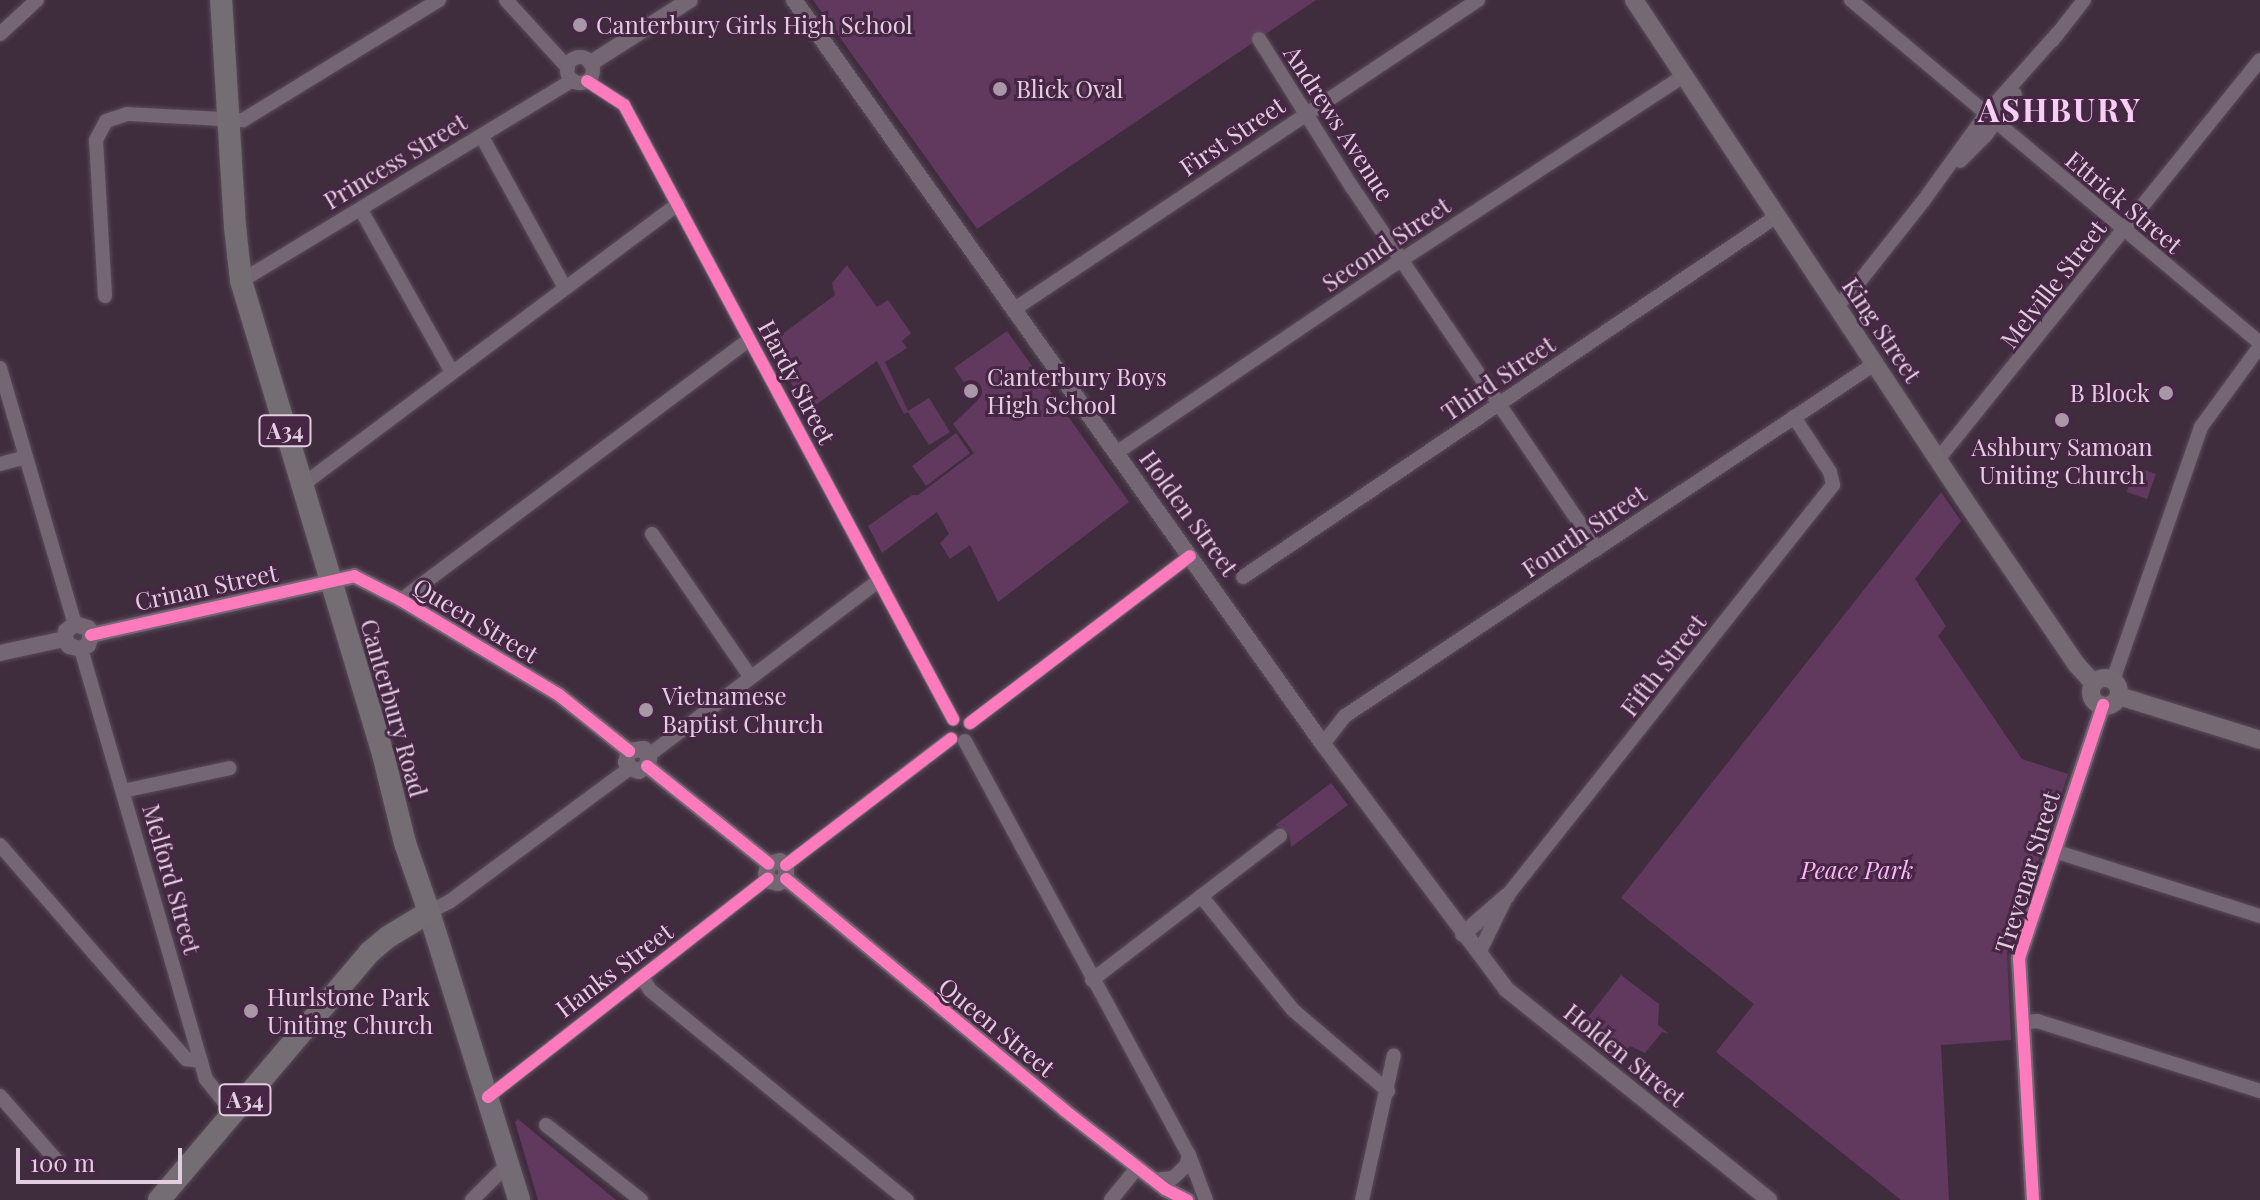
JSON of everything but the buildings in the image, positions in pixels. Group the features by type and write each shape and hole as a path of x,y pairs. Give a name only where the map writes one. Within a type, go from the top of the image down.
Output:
{"highway":[{"name":"Canterbury Road","path":"221,0 241,281 383,754 405,843 429,912"},
{"name":"A34","path":"159,1200 370,952 429,912"}],"main road":[{"name":"King Street","path":"1634,0 2077,665 2107,691"},
{"path":"2107,691 2260,740"},
{"path":"429,912 519,1200"}],"street":[{"path":"0,34 37,0"},
{"path":"105,296 96,140 100,126 112,117 127,114 243,120 439,0"},
{"path":"506,0 555,51 581,71"},
{"name":"Princess Street","path":"241,281 482,137 690,0"},
{"name":"Holden Street","path":"794,0 1323,744 1506,989 1769,1200"},
{"name":"First Street","path":"1013,310 1478,0"},
{"name":"Ettrick Street","path":"1851,0 2260,345"},
{"path":"1836,305 1848,296 2084,0"},
{"name":"Andrews Avenue","path":"1259,39 1305,114 1597,549"},
{"name":"Melville Street","path":"1939,458 2260,60"},
{"name":"Hardy Street","path":"581,71 624,105 953,719"},
{"name":"Second Street","path":"1116,453 1402,259 1683,76"},
{"path":"482,137 565,288"},
{"path":"301,486 678,204"},
{"path":"361,210 452,372"},
{"name":"Third Street","path":"1243,577 1777,216"},
{"path":"401,600 749,340"},
{"name":"Trevenar Street","path":"2035,1199 2019,958 2107,691 2201,427 2260,345"},
{"name":"Fourth Street","path":"1323,744 1345,716 1876,363"},
{"path":"0,368 75,624"},
{"name":"Fifth Street","path":"1507,896 1833,485 1830,472 1794,417"},
{"path":"0,464 26,457"},
{"path":"652,534 750,676"},
{"path":"970,723 1190,556"},
{"name":"Queen Street","path":"330,581 354,576 401,600 559,695 629,751 626,762 642,763 1137,1168 1187,1200"},
{"name":"Crinan Street","path":"86,642 330,581"},
{"path":"429,912 449,902 642,763 750,676 878,581"},
{"path":"75,624 84,625 86,642 72,648 65,639 66,631 75,624"},
{"path":"0,653 65,639"},
{"name":"Melford Street","path":"86,642 123,791 199,1056 209,1085 233,1113"},
{"path":"970,723 961,717 953,719 947,726 958,740 1189,1155 1206,1200"},
{"path":"958,740 971,733 970,723"},
{"name":"Hanks Street","path":"488,1097 777,872 958,740"},
{"path":"123,791 230,768"},
{"path":"1092,980 1280,836"},
{"path":"0,845 180,1053 186,1059 199,1056"},
{"path":"2054,851 2260,916"},
{"path":"1201,896 1293,1010 1388,1091"},
{"path":"1474,944 1507,896"},
{"name":"Holden Street","path":"1474,944 1500,994 1515,1009 1756,1200"},
{"path":"642,977 650,990 907,1200"},
{"path":"160,1030 178,1030 188,1015"},
{"path":"2023,1023 2037,1021 2260,1091"},
{"path":"1362,1200 1394,1055"},
{"path":"0,1096 57,1161"},
{"path":"546,1125 641,1200"},
{"path":"1153,1180 1173,1178 1186,1166 1189,1155"},
{"path":"472,1200 508,1164"},
{"path":"1111,1200 1137,1168"}],"green space":[{"path":"813,0 1316,0 977,229"},
{"path":"847,265 877,307 888,300 911,333 902,341 907,348 885,362 908,411 929,398 950,432 929,445 908,412 904,414 877,361 807,411 769,344 835,295 832,283"},
{"path":"1007,331 1129,502 998,602 970,545 950,559 940,543 949,534 937,512 882,553 868,526 912,495 918,495 974,453 953,424 977,401 954,368"},
{"path":"956,433 970,453 926,486 912,466"},
{"path":"2135,467 2156,474 2147,499 2127,492"},
{"name":"Peace Park","path":"1941,492 1961,521 1915,579 1946,626 1938,636 2022,759 2068,774 2007,953 2011,1040 1941,1045 1949,1200 1901,1200 1716,1052 1754,1004 1621,898"},
{"path":"1331,783 1348,805 1291,847 1289,833 1275,825"},
{"path":"1621,975 1659,1004 1658,1025 1669,1034 1662,1032 1645,1053 1630,1046 1616,1063 1581,1035 1585,1021"},
{"path":"518,1119 616,1200 538,1200 515,1122"}],"cycle path":[{"path":"587,81 624,105 953,719"},
{"path":"970,723 1190,556"},
{"path":"91,635 354,576 401,600 559,695 629,751"},
{"path":"2033,1200 2019,958 2103,705"},
{"path":"786,865 951,739"},
{"path":"647,766 769,864"},
{"path":"488,1097 768,878"},
{"path":"786,879 1064,1110 1165,1189 1187,1200"}],"place":[{"name":"Canterbury Girls High School","path":"580,25"},
{"name":"Blick Oval","path":"1000,89"},
{"name":"Canterbury Boys High School","path":"971,391"},
{"name":"B Block","path":"2166,393"},
{"name":"Ashbury Samoan Uniting Church","path":"2062,420"},
{"name":"Vietnamese Baptist Church","path":"646,710"},
{"name":"Hurlstone Park Uniting Church","path":"251,1011"}],"district":[{"name":"ASHBURY","path":"2060,109"}]}
